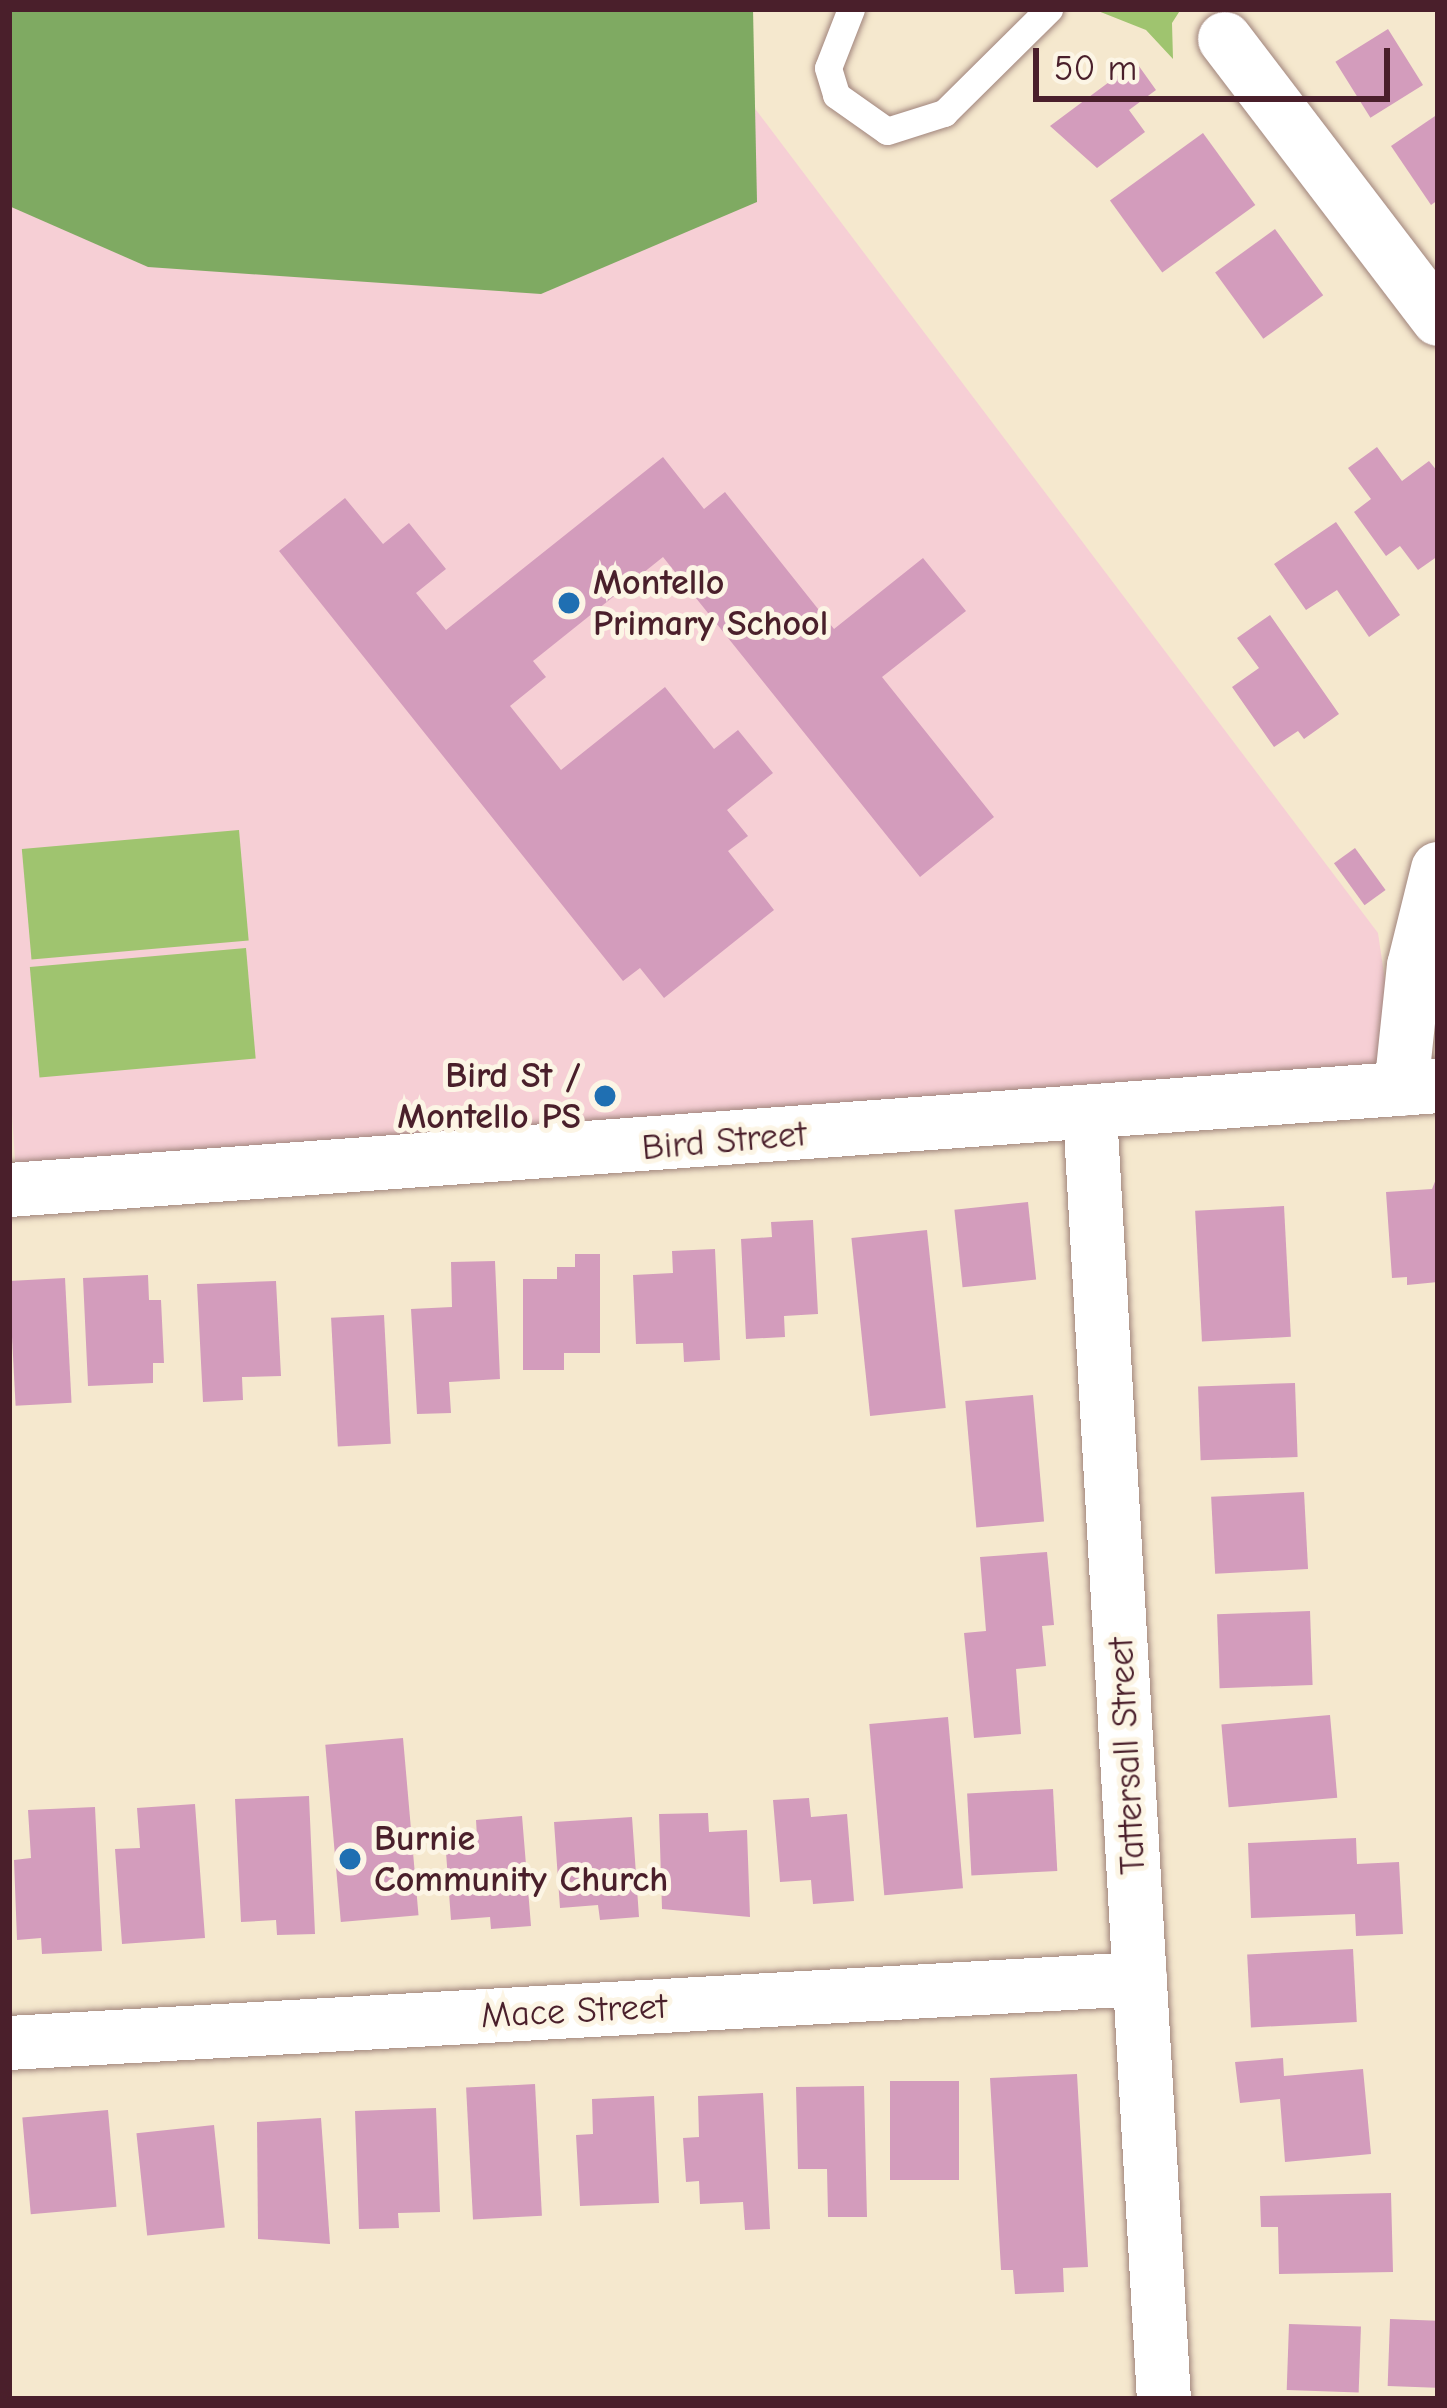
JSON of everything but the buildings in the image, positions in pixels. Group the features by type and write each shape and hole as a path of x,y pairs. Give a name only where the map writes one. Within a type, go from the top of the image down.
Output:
{"street":[{"path":"1225,39 1438,319"},
{"path":"1420,1088 1414,966 1438,869"},
{"name":"Bird Street","path":"9,1190 1420,1088"},
{"name":"Tattersall Street","path":"1090,1113 1164,2399"},
{"name":"Mace Street","path":"9,2044 1140,1979"}],"lane":[{"path":"850,9 828,68 836,95 887,131 944,113 1049,9"}],"shaded area":[{"name":"Montello Primary School","path":"741,90 1378,933 1401,1089 17,1189 9,1070 9,167"}],"green space":[{"path":"9,9 753,9 757,202 541,294 148,267 9,206"},
{"path":"1093,9 1181,9 1172,23 1173,59 1146,30"},
{"path":"239,830 249,941 32,960 22,849"},
{"path":"246,948 256,1059 40,1077 30,967"}],"place":[{"name":"Montello Primary School","path":"569,603"},
{"name":"Bird St / Montello PS","path":"605,1096"},
{"name":"Burnie Community Church","path":"350,1859"}]}
